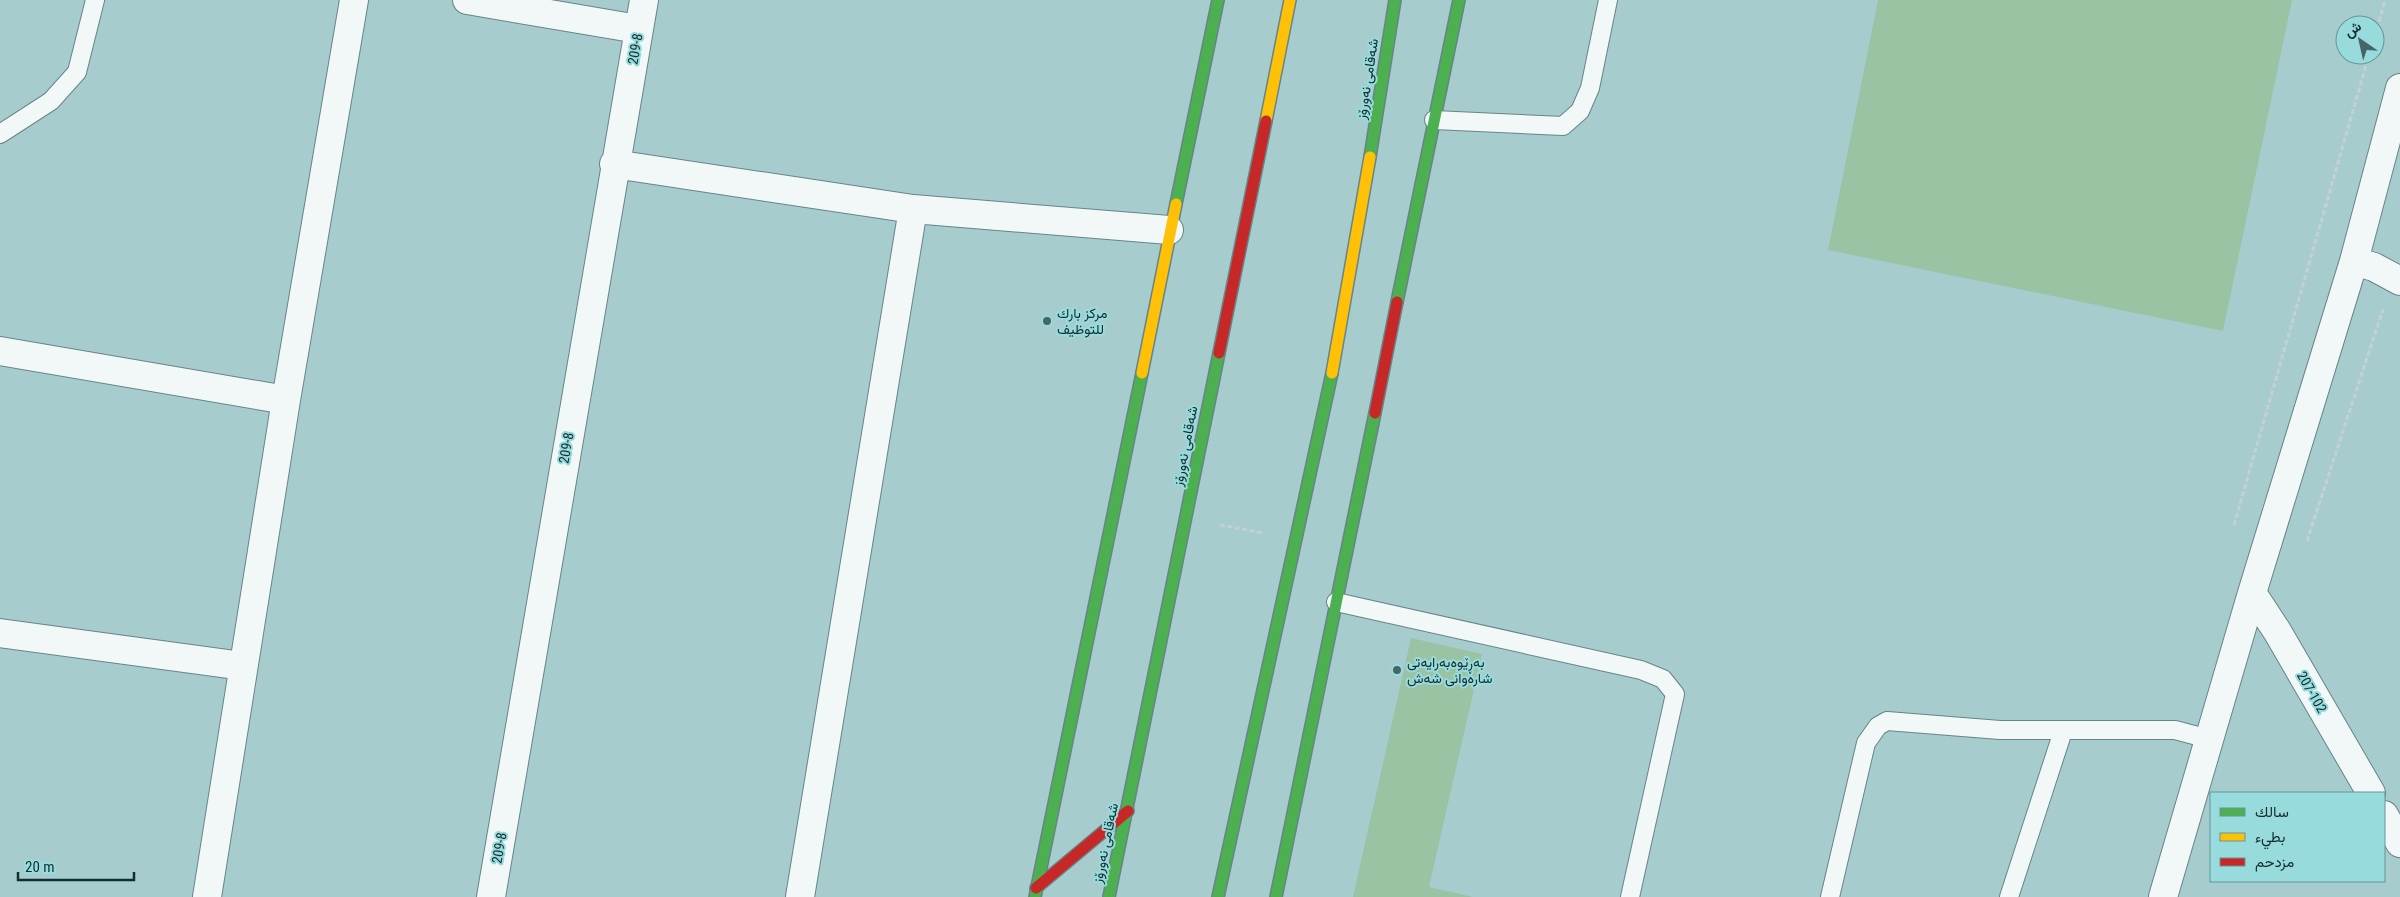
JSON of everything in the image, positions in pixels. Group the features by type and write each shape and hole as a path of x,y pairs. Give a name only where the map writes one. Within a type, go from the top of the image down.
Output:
{"main road":[{"path":"1036,893 1169,230 1218,0"},
{"name":"شەقامی نەورۆز","path":"1109,897 1128,811 1290,0"},
{"name":"شەقامی نەورۆز","path":"1218,897 1340,338 1395,0"},
{"path":"1276,897 1459,0"},
{"path":"1036,893 1128,811"}],"street":[{"path":"207,897 286,400 354,0"},
{"path":"467,0 638,29"},
{"name":"209-8","path":"491,897 614,164 644,0"},
{"path":"2163,897 2252,593 2354,261 2390,157 2400,88"},
{"path":"614,164 914,209 1169,230"},
{"path":"800,897 914,209"},
{"path":"2354,261 2374,267 2397,279"},
{"path":"0,351 286,400"},
{"name":"207-102","path":"2252,593 2277,631 2370,792"},
{"path":"0,633 243,666"},
{"path":"2385,817 2400,843"}],"lane":[{"path":"0,134 51,101 77,72 95,0"},
{"path":"1434,120 1563,126 1580,111 1590,88 1608,0"},
{"path":"1336,602 1641,670 1662,679 1675,694 1630,897"},
{"path":"1830,897 1866,743 1878,726 1887,721 2000,730 2175,730 2209,738"},
{"path":"2009,897 2063,731"}],"path":[{"path":"2381,15 2385,0"},
{"path":"2233,530 2367,65"},
{"path":"2305,547 2397,279"},
{"path":"1186,518 1296,540"}],"green space":[{"path":"1878,0 2292,0 2223,331 1828,250"},
{"path":"1411,638 1482,654 1429,887 1473,897 1353,897"}],"traffic: fast":[{"path":"1176,204 1218,0"},
{"path":"1370,157 1395,0"},
{"path":"1397,302 1459,0"},
{"path":"1109,897 1219,353"},
{"path":"1035,897 1142,373"},
{"path":"1218,897 1332,373"},
{"path":"1276,897 1375,413"}],"traffic: slow":[{"path":"1266,121 1290,0"},
{"path":"1332,373 1370,157"},
{"path":"1142,373 1176,204"}],"traffic: jam":[{"path":"1219,353 1266,121"},
{"path":"1375,413 1397,302"},
{"path":"1036,888 1128,811"}],"place":[{"name":"مركز بارك للتوظيف","path":"1047,321"},
{"name":"بەڕێوەبەرایەتی شارەوانی شەش","path":"1397,670"}]}
